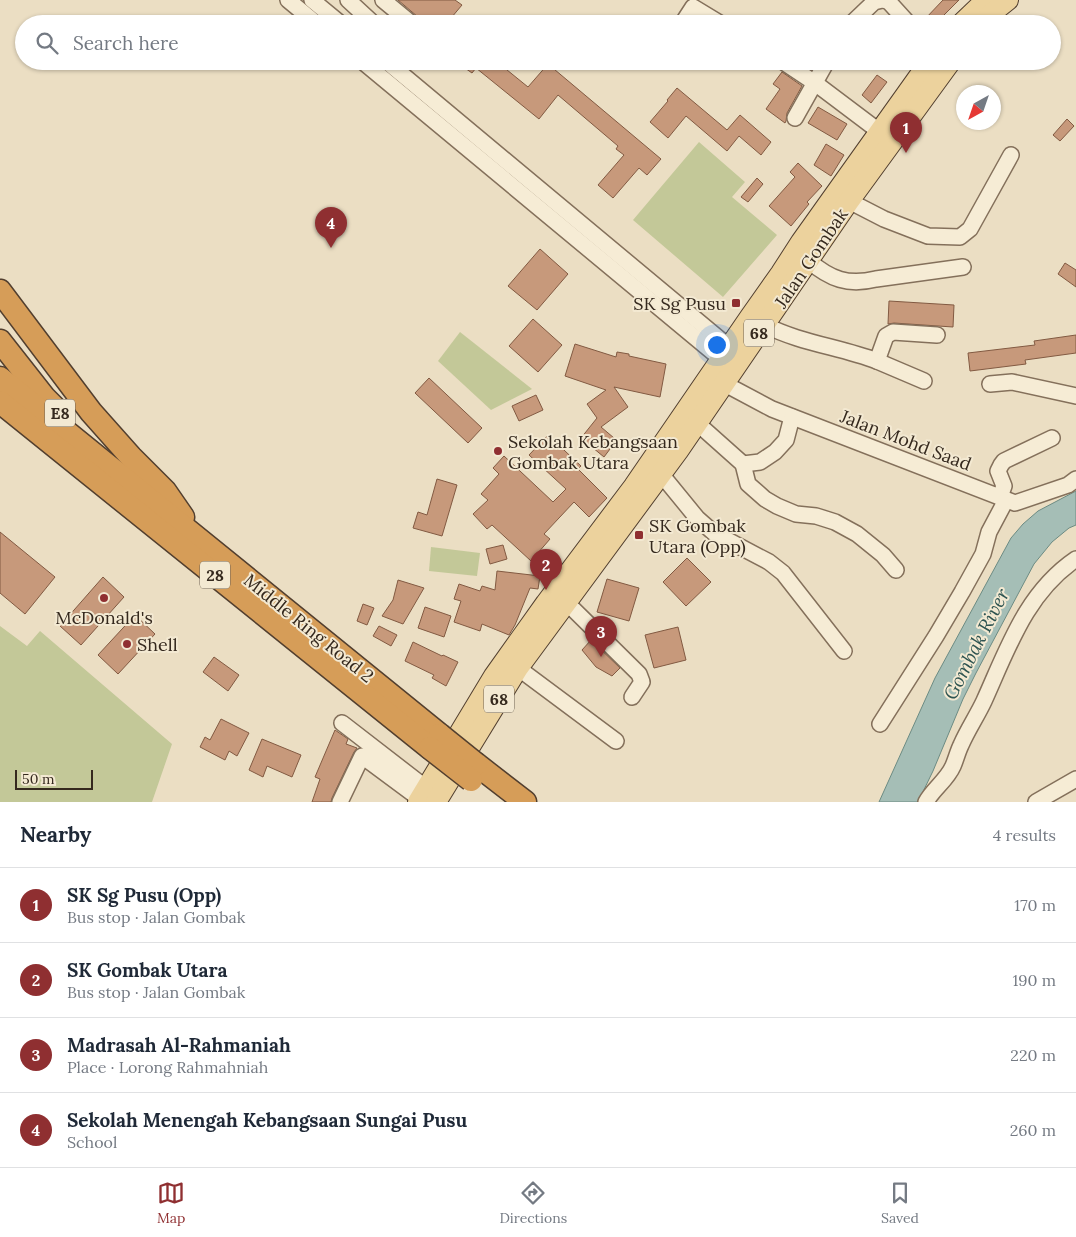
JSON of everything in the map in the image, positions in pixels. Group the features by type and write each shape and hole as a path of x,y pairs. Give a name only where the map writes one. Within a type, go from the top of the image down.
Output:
{"highway":[{"path":"0,291 91,412 131,458 165,491 196,537"},
{"name":"E8","path":"0,341 44,397 125,479"},
{"name":"Middle Ring Road 2","path":"0,378 196,537 473,772 500,802"},
{"name":"Middle Ring Road 2","path":"0,402 435,741"},
{"name":"Middle Ring Road 2","path":"473,772 525,802"}],"main road":[{"path":"992,15 1008,0"},
{"path":"970,15 983,1"},
{"name":"Jalan Gombak","path":"425,798 494,676 634,486 801,242 924,70"},
{"name":"Jalan Gombak","path":"425,798 661,474 725,384 849,201 944,70"}],"street":[{"path":"288,0 306,15"},
{"path":"312,0 330,15"},
{"path":"348,0 364,15"},
{"path":"383,0 401,15"},
{"path":"861,15 874,2 883,0 889,2 901,15"},
{"path":"688,15 693,7 706,15"},
{"path":"374,70 451,126 725,353"},
{"path":"400,70 451,126"},
{"path":"796,70 880,132"},
{"path":"795,118 822,70"},
{"path":"849,201 884,220 928,236 960,237 970,229 1011,155"},
{"path":"809,261 820,271 836,279 848,282 864,282 963,267"},
{"path":"765,325 780,333 861,354 924,381"},
{"path":"877,361 886,336 893,332 937,335"},
{"path":"990,384 1012,382 1076,396"},
{"name":"Jalan Mohd Saad","path":"725,384 772,409 1015,503 1068,485 1076,479"},
{"path":"742,464 760,462 775,452 786,440 792,417"},
{"path":"697,423 742,464 748,484 765,499 796,514 816,516 835,522 857,534 883,555 896,570"},
{"path":"880,724 962,592 983,554 989,532 1003,498 1004,486 998,471 1001,465 1004,461 1052,438"},
{"path":"661,474 697,518 714,532 769,562 783,573 844,651"},
{"path":"926,802 951,770 961,745 984,701 1012,637 1023,617 1032,603 1056,575 1076,559"},
{"path":"566,602 639,674 642,682 632,697"},
{"path":"518,668 616,741"},
{"path":"342,723 425,798"},
{"path":"340,802 362,756 425,798"},
{"path":"1036,802 1076,779"}],"green space":[{"path":"699,142 745,182 732,197 777,235 723,297 633,220"},
{"path":"460,332 532,389 491,410 438,361"},
{"path":"431,547 480,553 477,576 429,571"},
{"path":"0,626 27,646 40,631 172,744 152,802 0,802"}],"water":[{"name":"Gombak River","path":"1076,491 1076,525 1069,528 1052,542 1034,564 963,699 918,802 879,802 935,678 1011,538 1038,511"}],"building":[{"path":"398,0 455,0 462,5 454,15 416,15"},
{"path":"943,0 959,0 944,15 929,15"},
{"path":"478,70 507,70 528,87 543,70 555,70 661,159 647,175 639,168 613,198 598,185 624,155 616,149 618,146 558,95 539,119"},
{"path":"782,72 802,86 787,113 785,123 766,109 780,89 773,84"},
{"path":"877,75 887,82 871,103 862,95"},
{"path":"677,88 727,130 740,115 771,142 761,155 739,136 727,151 686,116 668,138 650,122"},
{"path":"818,107 847,124 837,140 808,123"},
{"path":"1067,119 1074,126 1060,141 1053,135"},
{"path":"826,144 844,155 831,176 814,165"},
{"path":"798,163 822,186 807,202 809,204 791,226 769,206 795,177 790,172"},
{"path":"757,178 763,184 748,202 741,197"},
{"path":"540,249 568,274 537,310 508,286"},
{"path":"1065,263 1076,270 1076,287 1058,274"},
{"path":"889,301 954,305 953,327 888,324"},
{"path":"533,319 562,345 538,372 509,346"},
{"path":"1076,335 1076,353 1025,360 1026,364 970,371 968,353 1035,345 1034,341"},
{"path":"575,344 616,357 617,352 666,364 660,397 614,387 628,407 601,427 614,438 607,447 610,449 604,457 581,438 597,418 587,404 606,390 565,376"},
{"path":"429,378 482,428 468,443 415,393"},
{"path":"536,395 543,410 519,421 512,406"},
{"path":"548,435 581,466 578,469 607,498 589,517 574,502 544,534 550,539 531,561 492,525 487,529 473,514 488,500 481,494 499,474 493,468 504,456 553,502 566,489 529,455"},
{"path":"437,479 457,485 442,536 413,528 418,512 427,515"},
{"path":"0,532 55,577 25,614 0,593"},
{"path":"503,545 507,559 490,564 486,549"},
{"path":"687,558 711,582 686,606 663,582"},
{"path":"497,571 540,576 538,589 530,588 509,635 482,624 480,631 454,622 461,601 454,599 459,584 480,591 482,586 495,590"},
{"path":"103,577 124,597 81,645 60,626"},
{"path":"607,579 639,588 629,621 597,612"},
{"path":"398,580 424,588 403,624 382,616 393,600"},
{"path":"363,604 374,608 367,625 357,621"},
{"path":"425,607 451,616 444,637 418,628"},
{"name":"Shell","path":"135,615 155,634 118,674 98,655"},
{"path":"379,626 397,635 391,646 373,636"},
{"path":"678,627 686,660 654,668 645,635"},
{"path":"591,640 620,668 612,676 596,667 582,650"},
{"path":"413,642 458,662 446,686 432,678 434,675 405,661"},
{"path":"214,657 239,675 228,691 203,672"},
{"path":"221,719 249,733 237,756 229,751 225,760 200,747 205,737 210,740"},
{"path":"335,730 348,739 346,744 357,748 331,802 312,802 320,779 315,777"},
{"path":"262,739 301,755 292,777 267,766 263,777 249,770"}],"place":[{"name":"SK Sg Pusu (Opp)","path":"906,153"},
{"name":"Sekolah Menengah Kebangsaan Sungai Pusu","path":"331,248"},
{"name":"SK Sg Pusu","path":"736,303"},
{"name":"Sekolah Kebangsaan Gombak Utara","path":"498,451"},
{"name":"SK Gombak Utara (Opp)","path":"639,535"},
{"name":"SK Gombak Utara","path":"546,590"},
{"name":"McDonald's","path":"104,598"},
{"name":"Shell","path":"127,644"},
{"name":"Madrasah Al-Rahmaniah","path":"601,657"}]}
